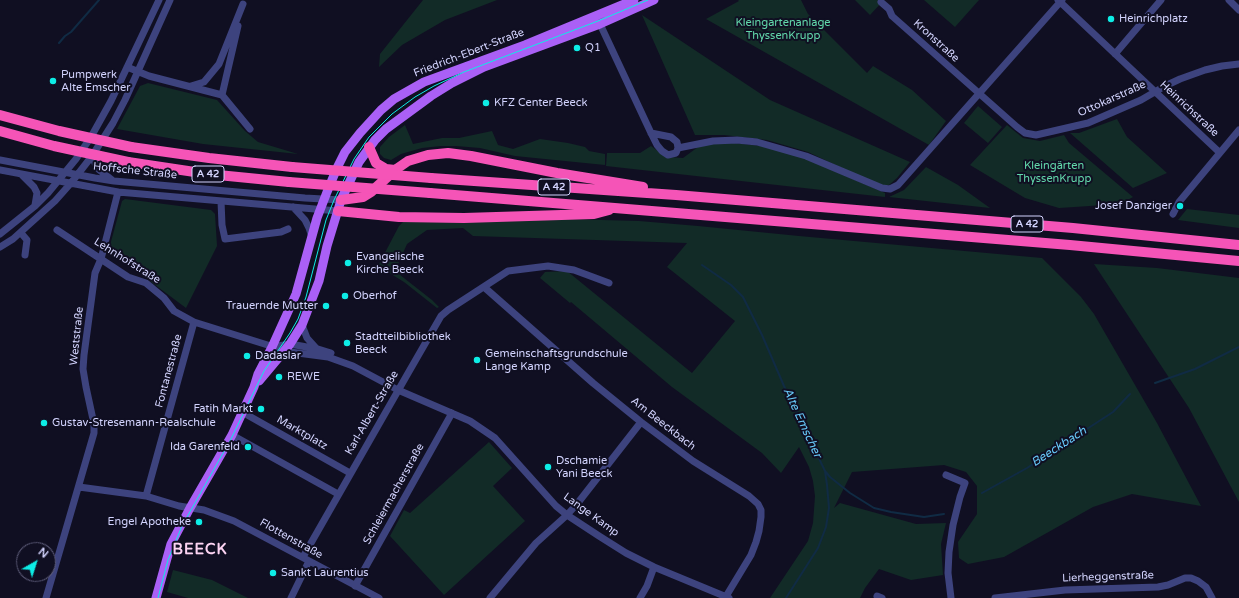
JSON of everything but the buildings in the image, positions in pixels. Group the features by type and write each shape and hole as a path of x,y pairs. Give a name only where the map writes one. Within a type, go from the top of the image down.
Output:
{"highway":[{"name":"A 42","path":"0,115 59,131 131,147 209,158 431,178 676,195 1065,228 1239,245"},
{"name":"A 42","path":"0,131 54,146 128,162 208,174 289,182 1062,244 1239,261"},
{"path":"369,147 376,163 386,169 395,170"},
{"path":"341,200 363,197 408,161 422,156 448,153 642,187 676,195"},
{"path":"338,211 398,216 464,218 594,214 614,208"}],"main road":[{"name":"Friedrich-Ebert-Straße","path":"254,387 288,348 302,325 319,281 341,200 359,162 369,147 386,129 410,110 464,77 484,67 636,3 654,0"},
{"name":"Friedrich-Ebert-Straße","path":"156,598 172,544 190,508 232,435 254,387 258,374 296,294 320,209 345,152 381,110 394,99 424,82 598,20"}],"street":[{"path":"0,234 35,206 66,173 76,159 103,117 159,0"},
{"path":"0,247 21,233 42,214 78,175 92,156 113,123 170,0"},
{"path":"1229,0 1239,10"},
{"path":"678,148 713,141 737,140 757,142 806,156 876,186 890,189 898,185 1060,1"},
{"name":"Heinrichstraße","path":"1060,1 1219,152"},
{"path":"189,86 204,82 219,64 243,2"},
{"path":"222,95 243,2"},
{"name":"Kronstraße","path":"881,2 889,9 892,16 979,94"},
{"path":"1115,54 1159,2"},
{"path":"598,20 651,133 662,151 668,155 676,153 678,148 677,142 671,137 651,133"},
{"name":"Ottokarstraße","path":"979,94 1025,133 1036,135 1088,123 1141,100 1180,79 1205,70 1239,64"},
{"path":"128,67 149,76 222,95 250,129"},
{"path":"1173,214 1179,202 1219,152 1239,130"},
{"path":"92,156 97,168 114,181"},
{"name":"Hoffsche Straße","path":"0,160 114,181 341,200"},
{"name":"Hoffsche Straße","path":"0,170 118,192 338,211"},
{"path":"22,175 34,187 37,193 35,206"},
{"name":"Weststraße","path":"46,598 94,433 94,424 83,369 95,274 101,259 118,192"},
{"path":"221,201 222,225 225,238 281,232 288,228"},
{"path":"294,207 305,220 312,238"},
{"name":"Lehnhofstraße","path":"57,230 128,277 147,284 164,298 174,311 194,322 272,347"},
{"path":"21,233 27,240 25,255"},
{"name":"Karl-Albert-Straße","path":"291,598 306,559 338,494 441,316 508,271 548,266 574,270 609,283"},
{"name":"Am Beeckbach","path":"484,288 593,383 641,422 693,461 749,496 758,504 761,510 759,531 751,555 727,597"},
{"name":"Fontanestraße","path":"146,496 194,322"},
{"path":"302,325 307,338 318,349"},
{"name":"Lange Kamp","path":"272,347 318,349 341,358 398,390 470,421 495,438 556,506 567,515 615,546 654,567 727,597"},
{"name":"Lange Kamp","path":"288,348 294,353 328,356 353,366"},
{"name":"Marktplatz","path":"242,412 350,473"},
{"name":"Schleiermacherstraße","path":"355,586 452,413"},
{"path":"490,598 536,543 577,504 641,422"},
{"path":"232,435 338,494"},
{"path":"946,475 965,483 952,525 948,573 951,598"},
{"name":"Flottenstraße","path":"79,487 146,496 190,508 204,510 234,521 379,598"},
{"path":"640,598 647,586 654,567"},
{"name":"Lierheggenstraße","path":"994,598 1065,590 1158,587 1168,585 1185,578 1191,578 1206,587 1212,598"}],"green space":[{"path":"423,0 497,0 445,20 402,45 379,67 380,54"},
{"name":"Kleingartenanlage ThyssenKrupp","path":"738,0 801,0 808,14 867,73 873,66 912,90 946,121 929,145 706,19 739,1"},
{"path":"855,0 884,0 870,15"},
{"path":"924,0 979,0 955,27"},
{"path":"642,15 770,100 910,162 889,185 883,185 863,178 808,152 767,140 724,135 695,135"},
{"path":"148,83 217,100 245,131 258,142 298,154 203,144 117,129 140,86"},
{"path":"978,106 1002,127 988,143 964,123"},
{"path":"1117,119 1127,137 1167,173 1133,188 1070,133 1079,133"},
{"path":"405,125 413,144 442,138 459,138 492,131 498,145 513,149 540,139 568,143 585,147 589,151 605,154 605,165 515,156 480,148 456,146 422,148 401,154 391,160 384,158 380,154 380,147 389,137"},
{"name":"Kleingärten ThyssenKrupp","path":"1007,125 1023,138 1040,141 1064,135 1069,143 1133,197 1120,204 1059,208 1025,198 970,165"},
{"path":"716,143 761,146 805,158 885,193 885,197 606,166 607,153 640,153 651,146 669,157 683,158 698,147"},
{"path":"926,167 958,185 990,208 889,197 904,190"},
{"path":"125,199 211,210 215,214 217,246 186,308 109,249 122,201"},
{"path":"1187,209 1239,215 1239,228 1178,220"},
{"path":"565,219 639,221 1042,258 1081,297 1094,314 1157,423 1201,506 1132,494 1093,507 1004,557 968,564 959,558 958,542 977,514 977,486 966,472 944,465 852,472 834,508 840,503 916,524 946,523 941,544 943,575 911,580 879,569 865,588 860,598 770,598 808,541 813,523 815,496 813,481 809,467 799,447 781,473 762,453 672,387 571,302 570,303 540,278 545,272 567,271 692,373 735,321 667,267 687,243 473,236 463,228 427,230 407,244 395,271 432,300 439,307 437,308 404,282 378,266 399,226 404,221"},
{"path":"1094,264 1157,268 1239,278 1239,502 1189,408"},
{"path":"489,442 512,468 493,486 525,521 444,595 390,536 404,510 410,513"},
{"path":"173,570 212,580 248,598 188,598 167,592"}],"waterway":[{"name":"Alte Emscher","path":"59,43 71,32 99,0"},
{"name":"Alte Emscher","path":"702,265 731,285 743,297 825,471 829,508 826,527 818,548 786,598"},
{"name":"Beeckbach","path":"1155,383 1195,369 1239,347"},
{"name":"Beeckbach","path":"982,493 1027,468 1113,412 1130,394"},
{"name":"Beeckbach","path":"825,471 830,477 850,493 874,508 924,517 944,514"}],"tram line":[{"path":"158,598 168,560 182,526 231,439 264,371 298,319 306,297 326,220 354,159 369,137 392,114 415,97 434,86 464,72 598,21 648,0"}],"place":[{"name":"Heinrichplatz","path":"1111,19"},
{"name":"Q1","path":"577,48"},
{"name":"Pumpwerk Alte Emscher","path":"53,81"},
{"name":"KFZ Center Beeck","path":"486,103"},
{"name":"Josef Danziger","path":"1180,206"},
{"name":"Evangelische Kirche Beeck","path":"348,263"},
{"name":"Oberhof","path":"345,296"},
{"name":"Trauernde Mutter","path":"326,306"},
{"name":"Stadtteilbibliothek Beeck","path":"347,343"},
{"name":"Dadaslar","path":"247,356"},
{"name":"Gemeinschaftsgrundschule Lange Kamp","path":"477,360"},
{"name":"REWE","path":"279,377"},
{"name":"Fatih Markt","path":"261,409"},
{"name":"Gustav-Stresemann-Realschule","path":"44,423"},
{"name":"Ida Garenfeld","path":"248,447"},
{"name":"Dschamie Yani Beeck","path":"548,467"},
{"name":"Engel Apotheke","path":"199,522"},
{"name":"Sankt Laurentius","path":"273,573"}],"district":[{"name":"BEECK","path":"200,550"}]}
